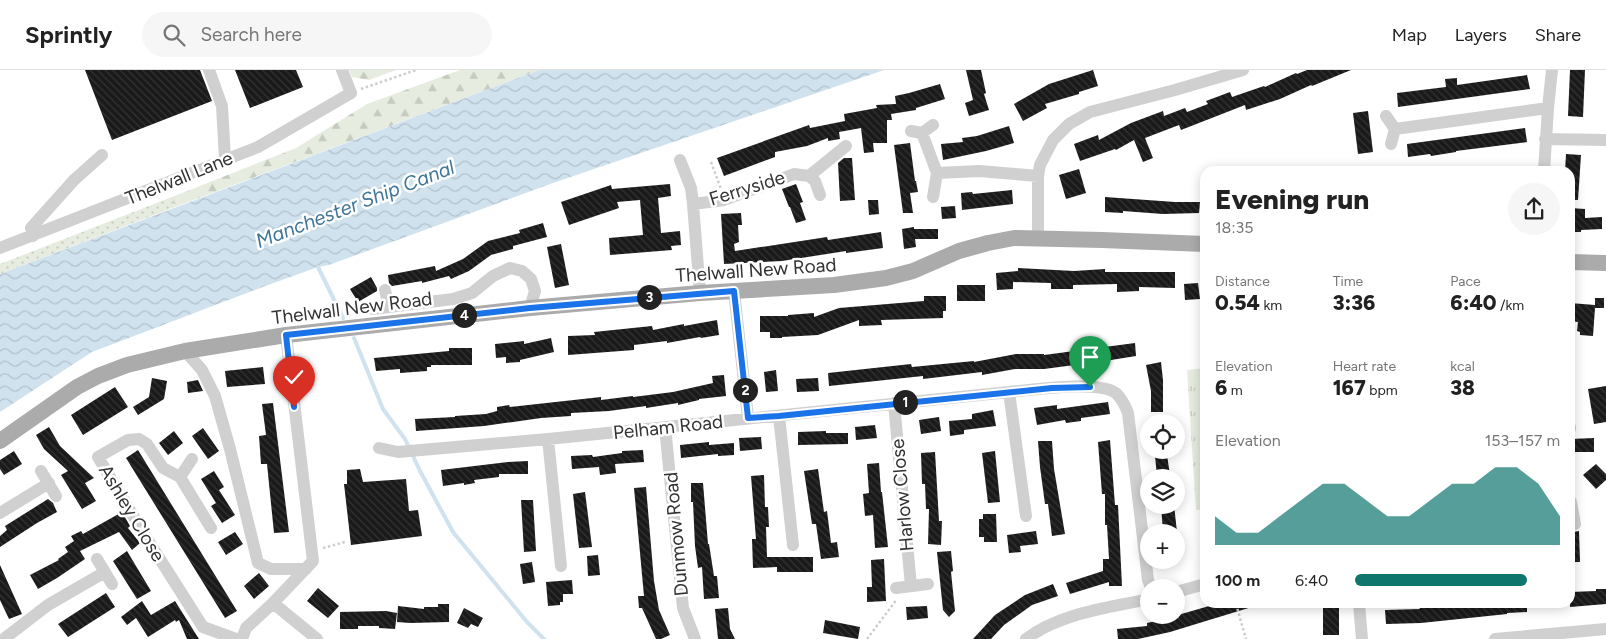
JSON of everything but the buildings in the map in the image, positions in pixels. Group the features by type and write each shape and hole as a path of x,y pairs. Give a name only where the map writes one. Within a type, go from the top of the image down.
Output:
{"main road":[{"name":"Thelwall New Road","path":"0,441 77,387 98,376 127,365 184,351 286,335 530,308 700,293 834,285 886,278 913,271 958,251 1014,238 1200,244"},
{"path":"1575,262 1606,263"}],"street":[{"path":"209,70 222,106 225,159"},
{"path":"342,70 351,93"},
{"path":"1038,238 1038,176 1040,165 1053,140 1078,118 1090,112 1243,70"},
{"path":"1544,166 1552,70"},
{"name":"Thelwall Lane","path":"0,248 258,147 351,93"},
{"path":"1396,129 1548,108"},
{"path":"1386,116 1396,129"},
{"path":"1391,144 1396,129"},
{"path":"922,130 937,173 933,197"},
{"path":"1545,139 1606,140"},
{"path":"809,176 846,146"},
{"path":"33,236 31,228 74,180 102,155"},
{"name":"Ferryside","path":"680,160 691,188 700,293"},
{"path":"937,173 979,171 1038,176"},
{"name":"Ferryside","path":"693,204 724,200 794,174 809,176 815,181 820,195"},
{"path":"373,309 453,299 472,293 494,276 510,268 522,271 531,280 535,292 530,308"},
{"path":"385,290 389,307"},
{"path":"734,291 748,418"},
{"path":"242,639 246,628 313,562 286,335"},
{"path":"184,351 202,370 215,396 258,563 272,569 306,569"},
{"name":"Pelham Road","path":"379,448 402,451 419,450 548,439 1052,388 1104,388 1115,393 1123,401 1128,413 1148,579"},
{"path":"1009,392 1026,516"},
{"name":"Harlow Close","path":"894,403 911,586"},
{"path":"779,416 793,545"},
{"name":"Dunmow Road","path":"665,427 683,608 695,639"},
{"name":"Ashley Close","path":"211,528 180,477 163,468 146,444 139,439 128,440 98,457 203,627 236,639"},
{"path":"548,439 560,566"},
{"path":"180,477 192,459"},
{"path":"41,471 56,496"},
{"path":"0,513 48,483"},
{"path":"97,559 112,584"},
{"path":"3,636 48,605 105,572"},
{"path":"896,588 928,584"},
{"path":"1185,590 1200,585"},
{"path":"1026,639 1038,630 1074,616 1140,601"},
{"path":"273,603 317,639"},
{"path":"1359,608 1362,639"},
{"path":"1495,639 1606,629"}],"path":[{"path":"351,93 416,70"},
{"path":"712,162 724,200"},
{"path":"312,551 345,542"},
{"path":"867,639 898,599 911,586"},
{"path":"1237,608 1246,639"}],"green space":[{"path":"349,70 396,70 369,80 352,77"},
{"path":"460,70 539,70 175,207 172,197 296,148 367,104"},
{"path":"172,197 175,207 0,274 0,264"},
{"path":"1200,369 1200,510 1196,510 1187,370"}],"water":[{"name":"Manchester Ship Canal","path":"539,70 884,70 550,184 329,265 318,267 268,285 92,352 0,412 0,274"}],"waterway":[{"path":"318,267 343,318"},
{"path":"354,338 383,409 405,439 453,532 527,622 544,639"}],"route":[{"path":"294,407 286,335 530,308 734,291 748,418 1052,388 1090,387"}]}
